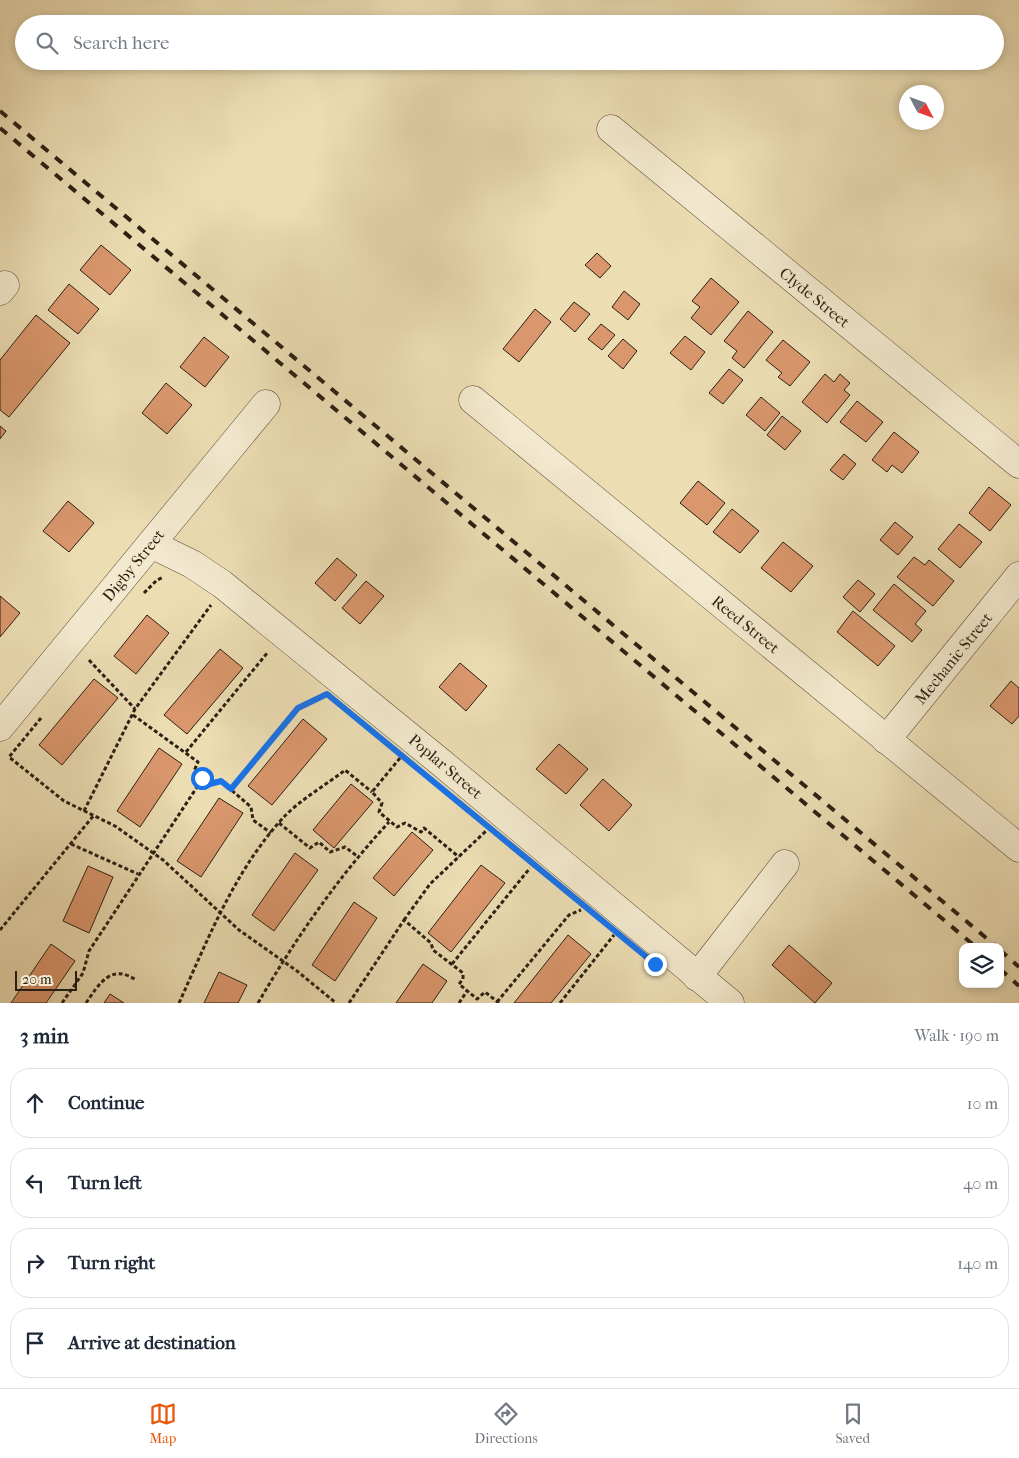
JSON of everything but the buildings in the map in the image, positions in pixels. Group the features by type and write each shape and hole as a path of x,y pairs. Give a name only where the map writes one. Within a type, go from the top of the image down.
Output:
{"street":[{"name":"Clyde Street","path":"611,129 1019,464"},
{"name":"Reed Street","path":"473,400 1019,848"},
{"name":"Digby Street","path":"0,727 266,404"},
{"name":"Poplar Street","path":"151,544 192,564 222,584 438,760 730,1003"},
{"name":"Mechanic Street","path":"886,740 1019,576"},
{"path":"697,976 785,864"}],"path":[{"path":"138,600 157,580 171,576"},
{"path":"84,811 135,709 214,601"},
{"path":"186,752 272,648"},
{"path":"83,667 95,652"},
{"path":"89,660 135,709"},
{"path":"231,789 298,708 327,694 321,689"},
{"path":"46,712 9,757 64,801 115,826 153,852 181,874 250,939 283,960 336,1003"},
{"path":"133,715 198,762 194,771 202,778 210,784 221,781 251,806 253,820 271,833"},
{"path":"372,792 402,756 408,761"},
{"path":"179,1003 220,912 245,868 278,823 290,811 346,770 382,803 379,812 389,822 397,827 405,823 410,824 421,832 424,828 459,857"},
{"path":"62,1003 83,973 89,951 202,778"},
{"path":"0,930 94,816"},
{"path":"258,1003 283,960 357,856 389,822"},
{"path":"278,823 310,848 319,842 330,852 346,847 357,856"},
{"path":"349,1003 430,884 489,827"},
{"path":"70,844 138,874"},
{"path":"452,964 534,864"},
{"path":"404,920 431,943 433,950 462,973 463,979 458,984 476,999 485,992 498,1002 569,915 586,907"},
{"path":"560,1003 616,932"},
{"path":"86,1003 100,984 113,975 120,972 136,980"},
{"path":"459,1003 467,991"}],"railway":[{"path":"0,111 992,943"},
{"path":"0,128 971,943"},
{"path":"1004,954 1019,967"},
{"path":"1004,973 1019,986"}],"route":[{"path":"202,778 210,784 221,781 231,789 298,708 327,694 655,964"}]}
